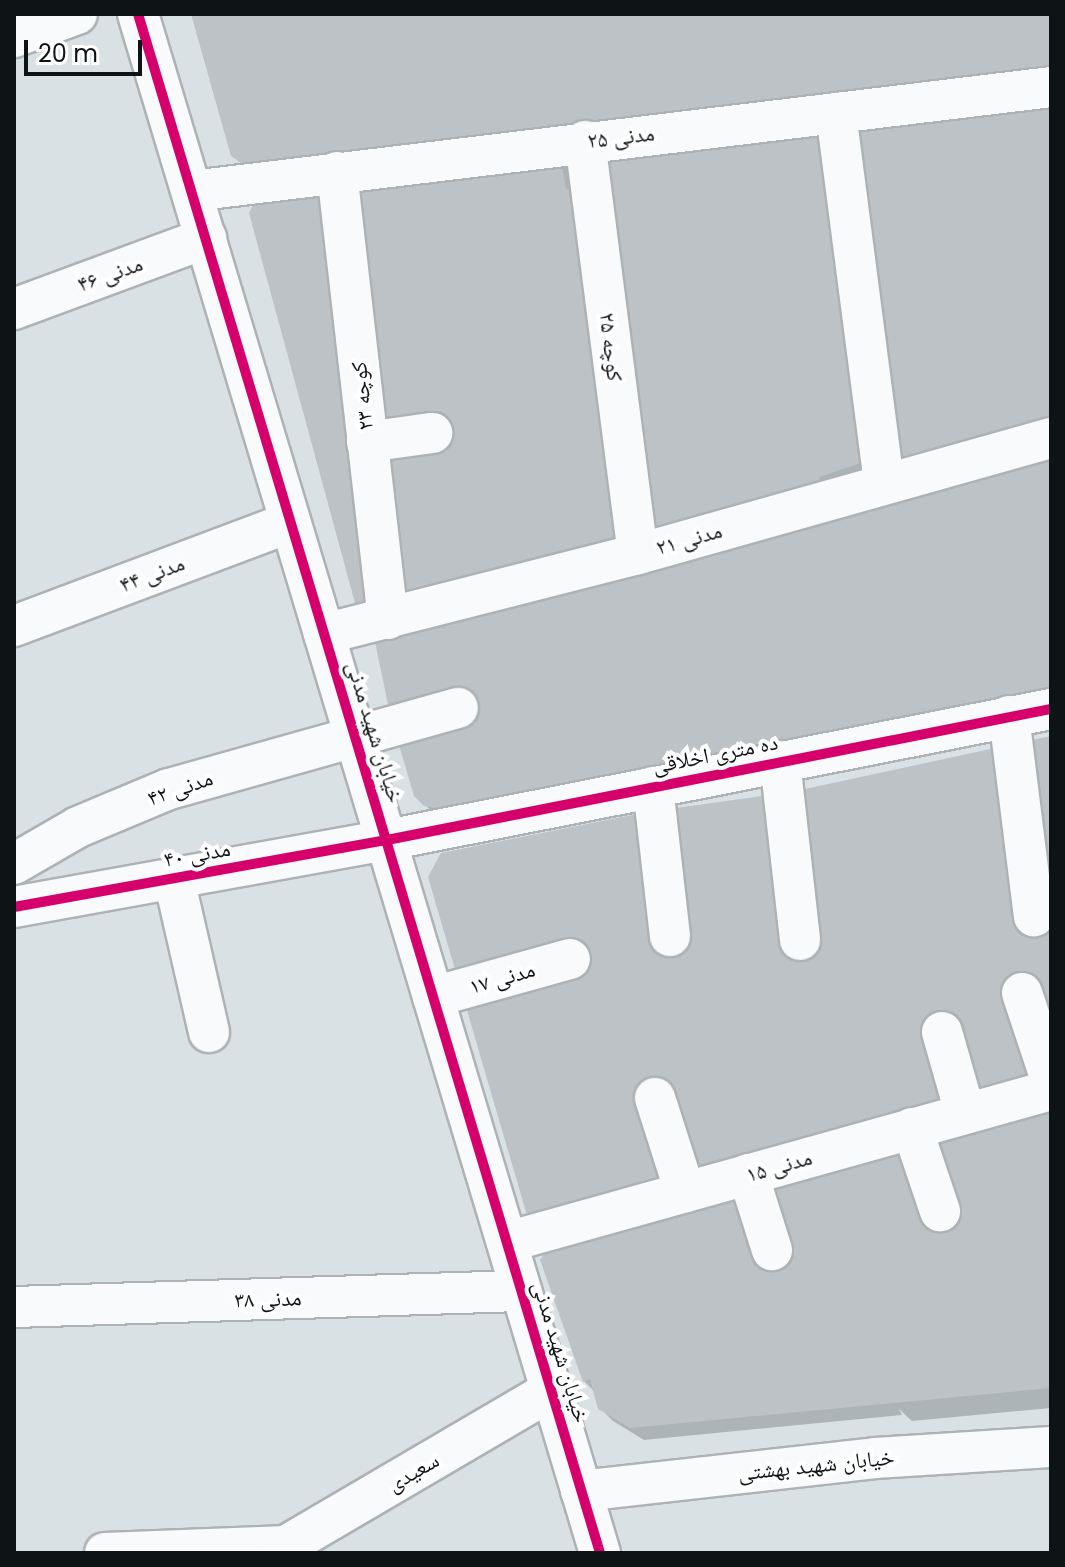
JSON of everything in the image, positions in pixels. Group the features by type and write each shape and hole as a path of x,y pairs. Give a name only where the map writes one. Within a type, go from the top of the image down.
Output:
{"street":[{"path":"14,37 77,14"},
{"name":"خیابان شهید مدنی","path":"138,14 600,1553"},
{"name":"مدنی ۲۵","path":"192,191 585,141 1051,87"},
{"path":"836,113 884,483"},
{"name":"کوچه ۲۵","path":"585,141 638,554"},
{"name":"کوچه ۲۳","path":"337,172 388,619"},
{"name":"مدنی ۴۶","path":"14,309 206,238"},
{"path":"367,442 432,433"},
{"name":"مدنی ۲۱","path":"324,634 638,554 1051,438"},
{"name":"مدنی ۴۴","path":"14,626 290,522"},
{"name":"مدنی ۴۲","path":"14,864 78,827 169,789 354,734 458,708"},
{"name":"ده متری اخلاقی","path":"387,840 1051,709"},
{"path":"1009,716 1034,916"},
{"path":"780,761 800,940"},
{"path":"653,787 670,936"},
{"name":"مدنی ۴۰","path":"14,907 387,840"},
{"path":"174,879 209,1032"},
{"name":"مدنی ۱۷","path":"433,997 570,959"},
{"path":"1022,993 1051,1080"},
{"path":"942,1032 965,1113"},
{"name":"مدنی ۱۵","path":"507,1242 1051,1090"},
{"path":"655,1098 685,1192"},
{"path":"912,1128 940,1211"},
{"path":"748,1174 772,1250"},
{"name":"مدنی ۳۸","path":"14,1307 521,1291"},
{"name":"سعیدی","path":"280,1549 552,1390"},
{"name":"خیابان شهید بهشتی","path":"581,1491 875,1458 1051,1447"},
{"path":"105,1553 280,1549"}],"building":[{"path":"191,14 1051,14 1051,70 349,150 246,166 231,156"},
{"path":"1051,102 1051,416 890,465 849,124"},
{"path":"825,130 864,462 819,477 820,484 645,530 599,158"},
{"path":"561,161 566,189 573,188 619,536 395,594 350,190"},
{"path":"324,190 370,606 360,607 355,603 249,213 258,195"},
{"path":"1051,457 1051,688 436,808 424,806 414,796 390,714 374,637"},
{"path":"1051,736 1051,1051 1042,1076 528,1219 428,877 441,853 647,812 791,792"},
{"path":"1051,1105 1051,1388 630,1428 598,1409 590,1379 583,1382 540,1260 547,1250"}],"cycle path":[{"path":"138,14 600,1553"},
{"path":"14,907 387,840 1051,709"}]}
